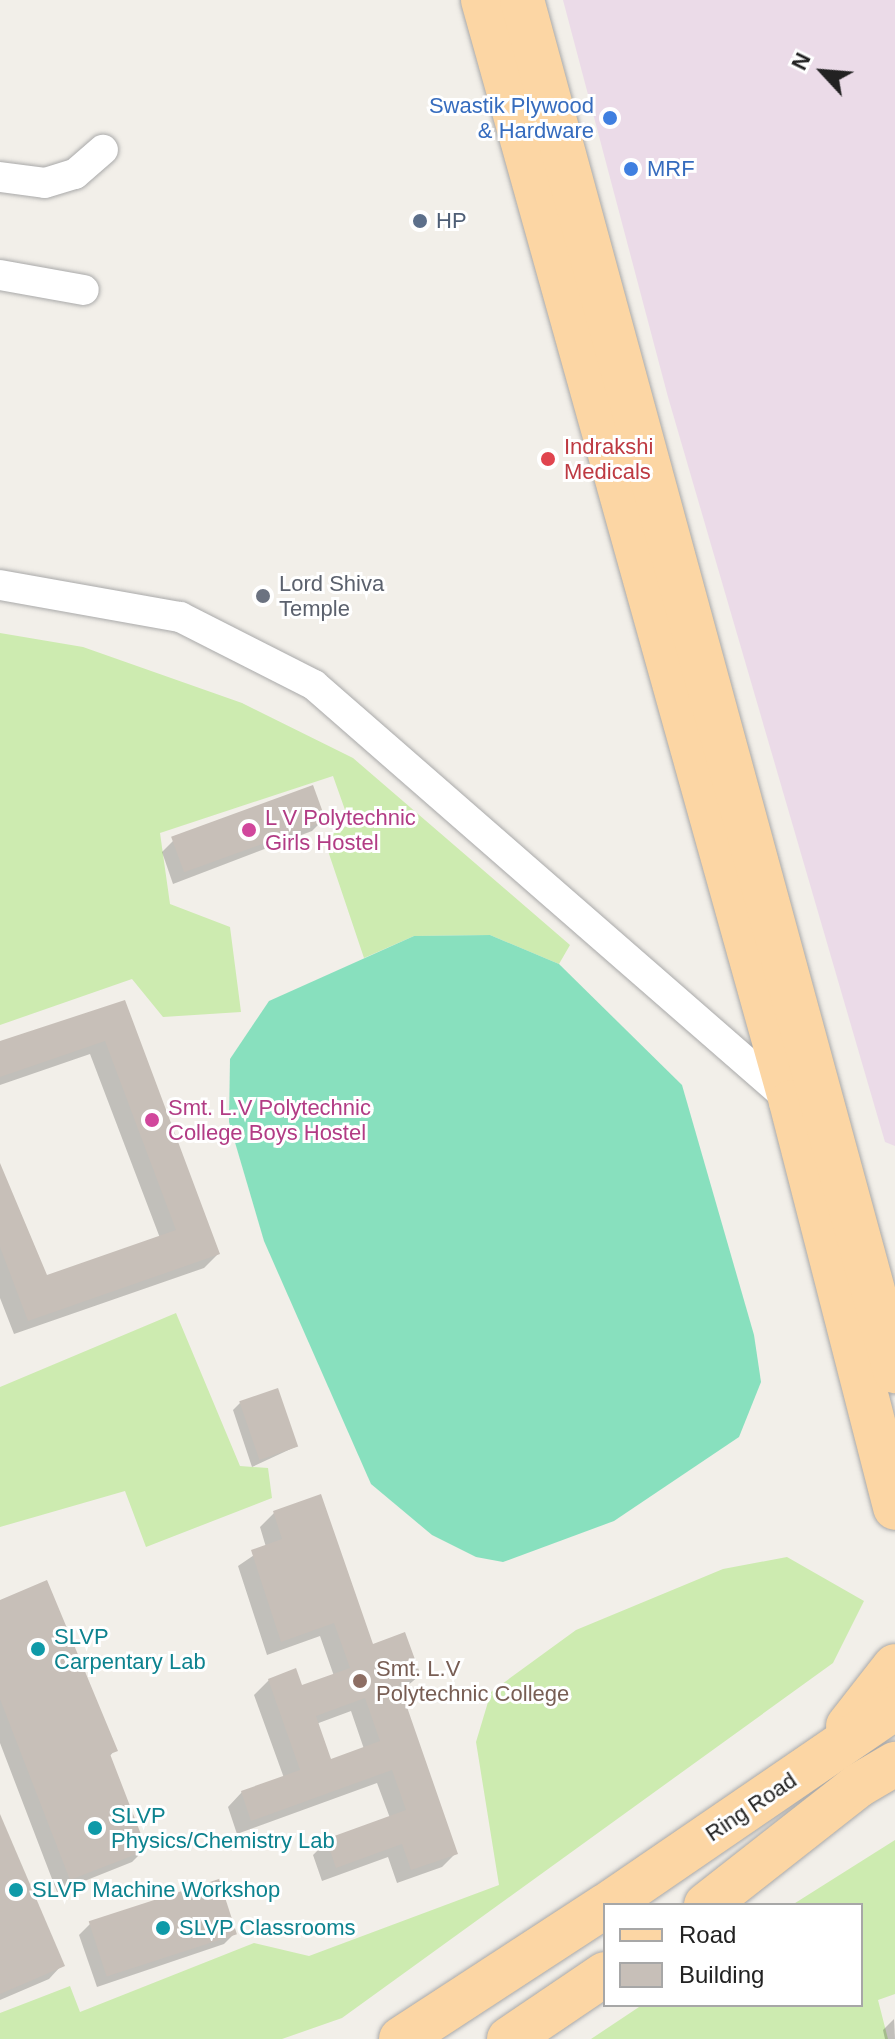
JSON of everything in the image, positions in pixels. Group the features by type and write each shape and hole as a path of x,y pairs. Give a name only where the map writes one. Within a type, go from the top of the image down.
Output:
{"main road":[{"path":"483,0 564,226 807,1096 895,1371"},
{"path":"522,0 564,226"},
{"path":"807,1096 895,1508"},
{"path":"814,1764 895,1666"},
{"name":"Ring Road","path":"610,1903 895,1708"},
{"path":"709,1903 835,1809 859,1785 895,1764"},
{"path":"835,1809 895,1792"},
{"name":"Ring Road","path":"401,2039 603,1908"},
{"path":"509,2039 603,1975"}],"street":[{"path":"0,177 45,183 75,174 103,150"},
{"path":"0,275 84,290"},
{"path":"0,585 180,617 314,685 807,1096"}],"shaded area":[{"path":"563,0 895,0 895,1146 885,1142 668,397"}],"green space":[{"path":"0,633 83,647 242,703 353,758 570,945 559,964 490,935 414,936 364,958 324,839 350,824 333,776 160,833 170,904 230,927 241,1012 163,1017 132,979 0,1025"},
{"path":"490,935 559,964 682,1085 754,1335 761,1382 739,1437 614,1521 503,1562 476,1557 432,1535 371,1484 264,1241 229,1122 230,1059 269,1001 414,936"},
{"path":"176,1313 240,1466 268,1468 272,1498 146,1547 125,1491 0,1527 0,1387"},
{"path":"787,1557 864,1601 833,1663 342,2018 282,2039 0,2039 0,2013 70,1986 80,2012 254,1943 309,1956 499,1885 476,1742 491,1692 576,1630 723,1569"},
{"path":"895,1840 895,1994 878,2000 888,2039 591,2039 639,2007 863,2007 863,1903 795,1903"}],"building":[{"name":"L V Polytechnic Girls Hostel","path":"313,785 326,821 184,872 171,837"},
{"name":"Smt. L.V Polytechnic College Boys Hostel","path":"125,1000 220,1254 28,1321 0,1247 0,1163 47,1275 176,1230 105,1041 0,1077 0,1041"},
{"path":"278,1388 298,1447 259,1460 239,1401"},
{"name":"Smt. L.V Polytechnic College","path":"321,1494 373,1644 405,1632 421,1676 399,1684 458,1854 411,1870 402,1844 336,1868 326,1839 406,1810 392,1770 251,1821 241,1791 300,1770 268,1679 296,1668 302,1685 350,1668 334,1623 281,1642 251,1550 282,1539 273,1511","holes":["365,1698 380,1741 331,1759 316,1716"]},
{"name":"SLVP Carpentary Lab","path":"47,1580 118,1751 110,1754 147,1850 70,1880 0,1699 0,1600"},
{"name":"SLVP Machine Workshop","path":"0,1814 65,1966 0,1994"},
{"name":"SLVP Classrooms","path":"219,1879 237,1934 107,1976 89,1921"}],"place":[{"name":"Swastik Plywood & Hardware","path":"610,118"},
{"name":"MRF","path":"631,169"},
{"name":"HP","path":"420,221"},
{"name":"Indrakshi Medicals","path":"548,459"},
{"name":"Lord Shiva Temple","path":"263,596"},
{"name":"L V Polytechnic Girls Hostel","path":"249,830"},
{"name":"Smt. L.V Polytechnic College Boys Hostel","path":"152,1120"},
{"name":"SLVP Carpentary Lab","path":"38,1649"},
{"name":"Smt. L.V Polytechnic College","path":"360,1681"},
{"name":"SLVP Physics/Chemistry Lab","path":"95,1828"},
{"name":"SLVP Machine Workshop","path":"16,1890"},
{"name":"SLVP Classrooms","path":"163,1928"}]}
